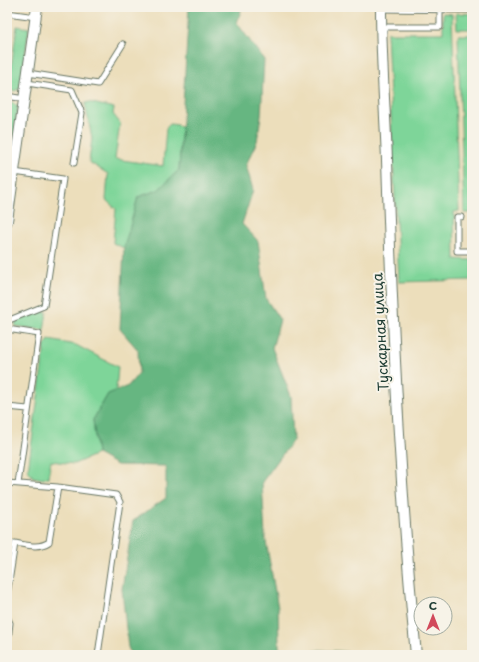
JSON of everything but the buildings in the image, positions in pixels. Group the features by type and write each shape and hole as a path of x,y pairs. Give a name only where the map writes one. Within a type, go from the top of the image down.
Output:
{"street":[{"path":"7,221 9,186 14,172 38,7"},
{"name":"Тускарная улица","path":"381,8 391,288 411,602 416,655"}],"lane":[{"path":"381,8 440,8 472,10"},
{"path":"381,27 440,27 440,8"},
{"path":"7,13 36,17"},
{"path":"28,72 98,84 123,44"},
{"path":"27,83 72,90 82,113 74,163"},
{"path":"7,96 24,99"},
{"path":"7,321 44,306 63,179 14,172"},
{"path":"462,216 457,216 457,251 472,251"},
{"path":"7,329 39,334 18,484"},
{"path":"7,406 28,409"},
{"path":"7,483 58,487 116,496 120,502 98,655"},
{"path":"7,595 15,543 43,546 49,542 58,487"},
{"path":"7,617 10,623 7,648"}],"green space":[{"path":"189,7 242,7 237,23 264,60 261,116 257,141 246,165 253,190 242,224 258,241 266,299 280,320 272,348 291,396 293,440 262,482 265,536 278,608 279,647 286,655 131,655 128,647 122,589 133,521 166,498 166,466 117,465 97,454 93,420 108,394 128,386 139,373 138,350 120,329 124,248 138,197 158,190 179,170"},
{"path":"443,13 452,14 459,211 454,212 455,259 472,260 472,280 399,282 387,33 443,33"},
{"path":"456,13 472,14 472,29 457,29"},
{"path":"17,26 29,28 20,89 14,91 7,90 7,83 9,83"},
{"path":"458,35 472,35 472,213 464,213"},
{"path":"7,101 12,102 18,107 9,170 7,169"},
{"path":"88,102 114,108 113,114 120,123 115,159 163,166 166,128 170,124 178,125 181,128 179,170 158,190 138,197 124,248 113,243 116,209 106,200 108,174 89,162 92,138 85,104"},
{"path":"43,311 47,312 44,330 15,326 16,321"},
{"path":"49,340 76,345 118,367 116,391 108,394 93,420 97,454 74,464 51,461 48,477 43,479 33,477 28,470 45,345"},
{"path":"319,650 353,652 357,655 298,655"}]}
